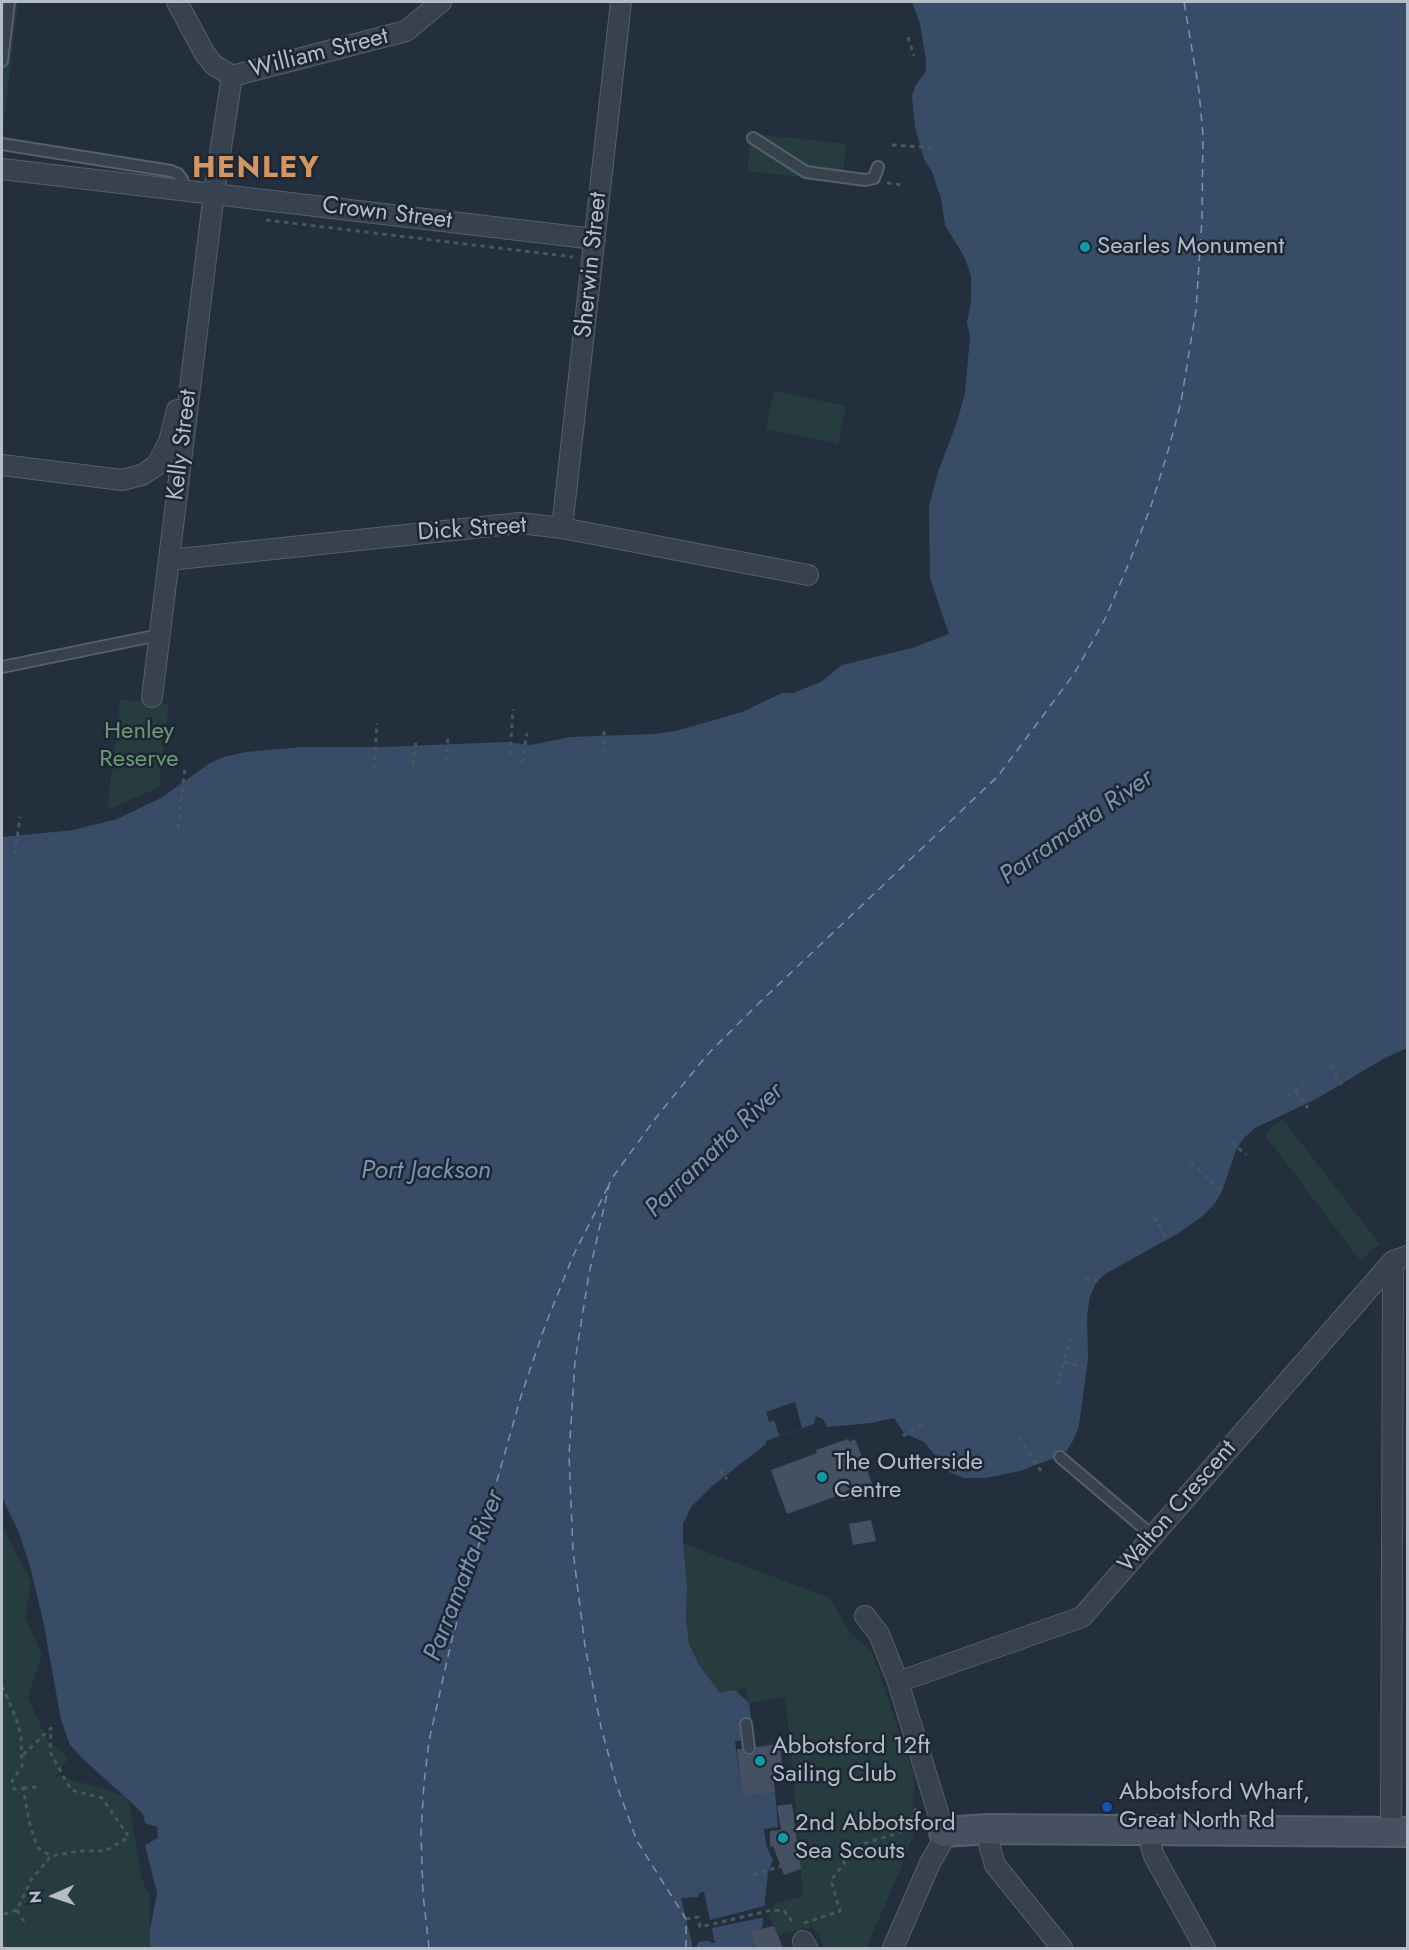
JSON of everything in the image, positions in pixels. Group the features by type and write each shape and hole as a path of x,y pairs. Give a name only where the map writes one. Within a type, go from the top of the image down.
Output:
{"street":[{"path":"177,2 205,54 214,65 232,76"},
{"name":"William Street","path":"214,194 232,76 406,31 441,2"},
{"name":"Sherwin Street","path":"562,528 621,2"},
{"name":"Crown Street","path":"2,169 595,239"},
{"name":"Kelly Street","path":"152,698 214,194"},
{"path":"2,465 122,480 142,475 157,465 169,442 193,362"},
{"name":"Dick Street","path":"169,560 520,523 562,528 808,575"},
{"path":"944,1832 988,1829 1399,1832 1400,1259"},
{"name":"Walton Crescent","path":"898,1682 1082,1617 1400,1259"},
{"path":"865,1616 879,1634 898,1682 944,1832 942,1842 930,1863 892,1948"},
{"path":"988,1829 995,1865 1062,1948"},
{"path":"1151,1830 1151,1846 1154,1856 1205,1948"}],"lane":[{"path":"2,61 9,2"},
{"path":"753,138 806,172 865,180 874,178 878,167"},
{"path":"2,144 171,171 182,178 183,190"},
{"path":"2,667 159,635"},
{"path":"1060,1457 1153,1536"},
{"path":"746,1724 750,1748"}],"path":[{"path":"908,37 914,56"},
{"path":"892,145 937,148"},
{"path":"892,184 903,185"},
{"path":"510,755 513,709"},
{"path":"374,769 377,723"},
{"path":"604,731 604,757"},
{"path":"522,763 527,733"},
{"path":"446,761 448,736"},
{"path":"413,765 416,741"},
{"path":"178,828 185,768"},
{"path":"15,854 20,817"},
{"path":"1331,1065 1344,1088"},
{"path":"1287,1097 1304,1085"},
{"path":"1295,1091 1308,1108"},
{"path":"1232,1142 1246,1155"},
{"path":"1191,1163 1219,1189"},
{"path":"1154,1217 1166,1238"},
{"path":"1085,1278 1102,1282"},
{"path":"1059,1385 1070,1339"},
{"path":"1064,1362 1083,1367"},
{"path":"903,1436 922,1424"},
{"path":"1019,1437 1041,1471"},
{"path":"720,1470 727,1479"},
{"path":"2,1686 21,1736 22,1766 12,1781 14,1789 38,1787"},
{"path":"2,1915 17,1910 31,1880 51,1856 81,1851 105,1851 129,1837 102,1798 71,1790 50,1752 51,1728 22,1756"},
{"path":"23,1788 37,1847 51,1856"},
{"path":"686,1919 698,1917 700,1927 772,1910 784,1911 796,1925 840,1911 831,1880 844,1864 844,1850 904,1831 921,1801"},
{"path":"753,1875 781,1866"},
{"path":"17,1910 25,1923"}],"green space":[{"path":"2,2 18,2 2,139"},
{"path":"755,134 846,144 843,172 800,166"},
{"path":"750,143 798,171 798,177 747,171"},
{"path":"774,391 846,406 838,444 766,429"},
{"name":"Henley Reserve","path":"120,700 169,704 159,787 107,810"},
{"path":"1282,1119 1380,1244 1360,1260 1264,1134"},
{"path":"2,1525 31,1583 25,1618 42,1654 28,1697 47,1740 68,1758 57,1775 128,1797 142,1880 150,1895 150,1948 2,1948"},
{"path":"683,1543 830,1598 851,1634 872,1652 914,1775 913,1835 866,1948 823,1948 821,1938 812,1927 779,1935 769,1916 775,1903 803,1897 785,1697 749,1703 745,1688 720,1694 705,1675 693,1654 687,1633 687,1584"}],"water":[{"name":"Port Jackson","path":"912,2 1407,2 1407,1048 1383,1059 1318,1098 1255,1128 1243,1139 1236,1150 1222,1191 1204,1215 1177,1234 1105,1274 1097,1281 1090,1296 1087,1316 1088,1360 1079,1425 1067,1450 1057,1457 1020,1471 986,1478 964,1478 949,1472 924,1442 904,1433 894,1418 871,1423 827,1427 823,1419 816,1416 814,1424 766,1441 766,1444 711,1487 691,1507 683,1524 687,1584 686,1621 689,1644 699,1665 720,1693 735,1690 749,1703 754,1739 735,1741 742,1795 775,1792 778,1827 764,1829 766,1845 773,1860 768,1872 762,1928 750,1932 754,1948 150,1948 150,1930 157,1893 145,1845 158,1838 157,1827 145,1823 143,1814 70,1745 61,1720 44,1625 31,1570 19,1533 2,1497 2,837 74,830 117,819 161,798 210,763 246,752 302,747 383,747 506,742 531,745 570,737 655,734 676,731 742,712 782,693 793,693 821,682 842,665 912,648 949,634 930,578 929,506 965,393 970,336 967,323 971,301 971,276 965,258 945,225 941,198 932,172 924,159 915,127 912,96 916,85 926,71 926,59 920,24"}],"pier":[{"path":"795,1402 802,1428 779,1436 774,1420 769,1422 766,1412"},
{"path":"704,1892 710,1920 768,1905 766,1917 712,1928 715,1943 698,1942 697,1947 693,1948 681,1898 698,1897 699,1893"}],"building":[{"name":"The Outterside Centre","path":"848,1439 849,1442 855,1439 873,1486 854,1494 855,1497 842,1501 840,1495 787,1514 771,1470"},
{"path":"871,1520 876,1541 853,1545 849,1524"},
{"name":"Abbotsford 12ft Sailing Club","path":"780,1744 783,1773 773,1774 775,1792 742,1796 737,1749 742,1749 746,1755 750,1755 756,1751 756,1747"},
{"name":"2nd Abbotsford Sea Scouts","path":"792,1804 801,1869 784,1875 773,1846 770,1847 770,1831 781,1830 777,1806"},
{"path":"774,1926 783,1948 754,1948 750,1931"}],"ferry route":[{"path":"686,1948 686,1919 637,1841 617,1786 601,1727 585,1646 573,1551 569,1455 575,1361 589,1274 610,1181 655,1119 707,1055 998,776 1074,674 1105,619 1151,506 1169,448 1181,402 1196,310 1202,219 1203,136 1199,91 1184,2"},
{"path":"429,1948 423,1894 421,1833 424,1783 429,1741 451,1643 521,1396 545,1326 573,1256 609,1185"}],"place":[{"name":"Searles Monument","path":"1085,247"},
{"name":"The Outterside Centre","path":"822,1477"},
{"name":"Abbotsford 12ft Sailing Club","path":"760,1761"},
{"name":"Abbotsford Wharf, Great North Rd","path":"1107,1807"},
{"name":"2nd Abbotsford Sea Scouts","path":"783,1838"}],"district":[{"name":"HENLEY","path":"256,170"}],"water label":[{"name":"Parramatta River","path":"1077,828"},
{"name":"Parramatta River","path":"715,1151"},
{"name":"Parramatta River","path":"465,1576"}]}
